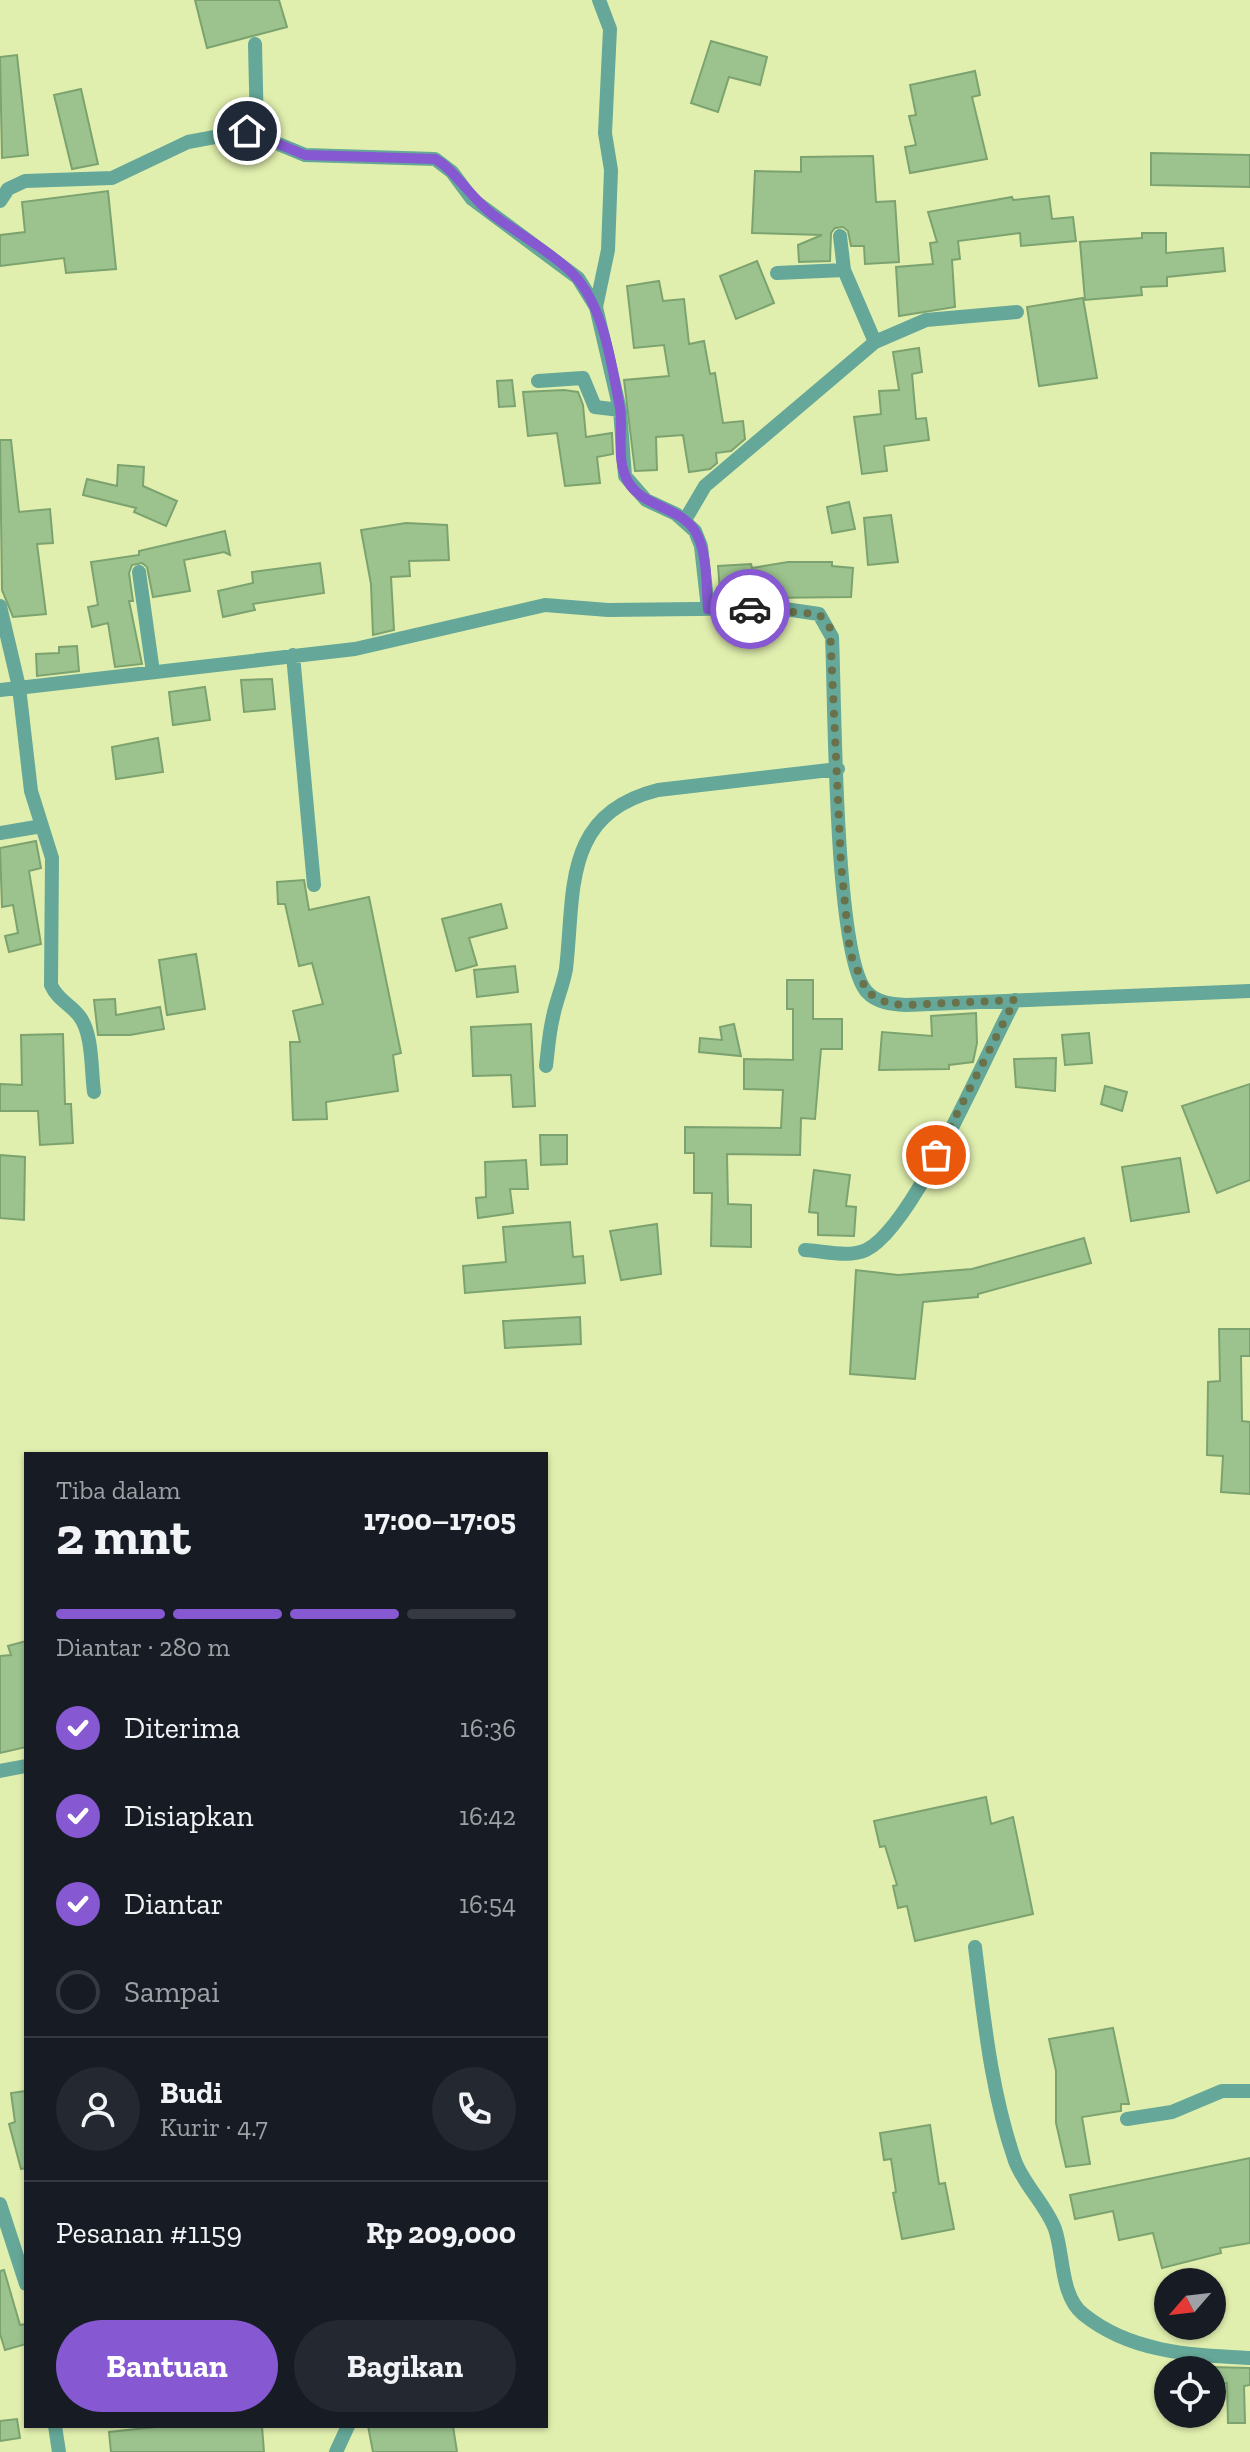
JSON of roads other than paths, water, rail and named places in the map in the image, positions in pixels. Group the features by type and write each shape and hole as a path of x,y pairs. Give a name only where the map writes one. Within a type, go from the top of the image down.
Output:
{"street":[{"path":"596,307 608,250 611,170 605,140 610,29 599,0"},
{"path":"255,44 257,132"},
{"path":"0,201 8,189 25,181 112,178 188,142 217,134 257,132 305,155 435,159 443,164 472,199 578,278 596,307 620,410 625,476 646,500 685,520 701,546 708,609"},
{"path":"840,236 844,270 875,342"},
{"path":"777,273 844,270"},
{"path":"685,520 705,486 875,342 926,320 1017,312"},
{"path":"538,381 583,378 595,407 620,410"},
{"path":"139,572 153,672"},
{"path":"0,606 19,687 31,791 52,858 51,985 60,1001 75,1011 85,1026 94,1092"},
{"path":"0,690 396,641 537,606 608,610 778,608 819,614 832,637 841,864 850,953 867,992 889,1004 906,1005 1250,991"},
{"path":"293,655 314,885"},
{"path":"546,1066 553,1014 566,969 578,859 590,833 603,816 636,795 658,790 838,769"},
{"path":"0,833 42,826"},
{"path":"805,1250 854,1254 887,1234 920,1189 1015,1000"},
{"path":"0,1771 24,1766"},
{"path":"975,1947 989,2067 1016,2164 1055,2228 1071,2297 1082,2314 1132,2341 1159,2351 1250,2358"},
{"path":"1127,2119 1172,2112 1222,2091 1250,2091"},
{"path":"0,2204 24,2278"},
{"path":"55,2428 59,2452"},
{"path":"336,2452 347,2428"}]}
